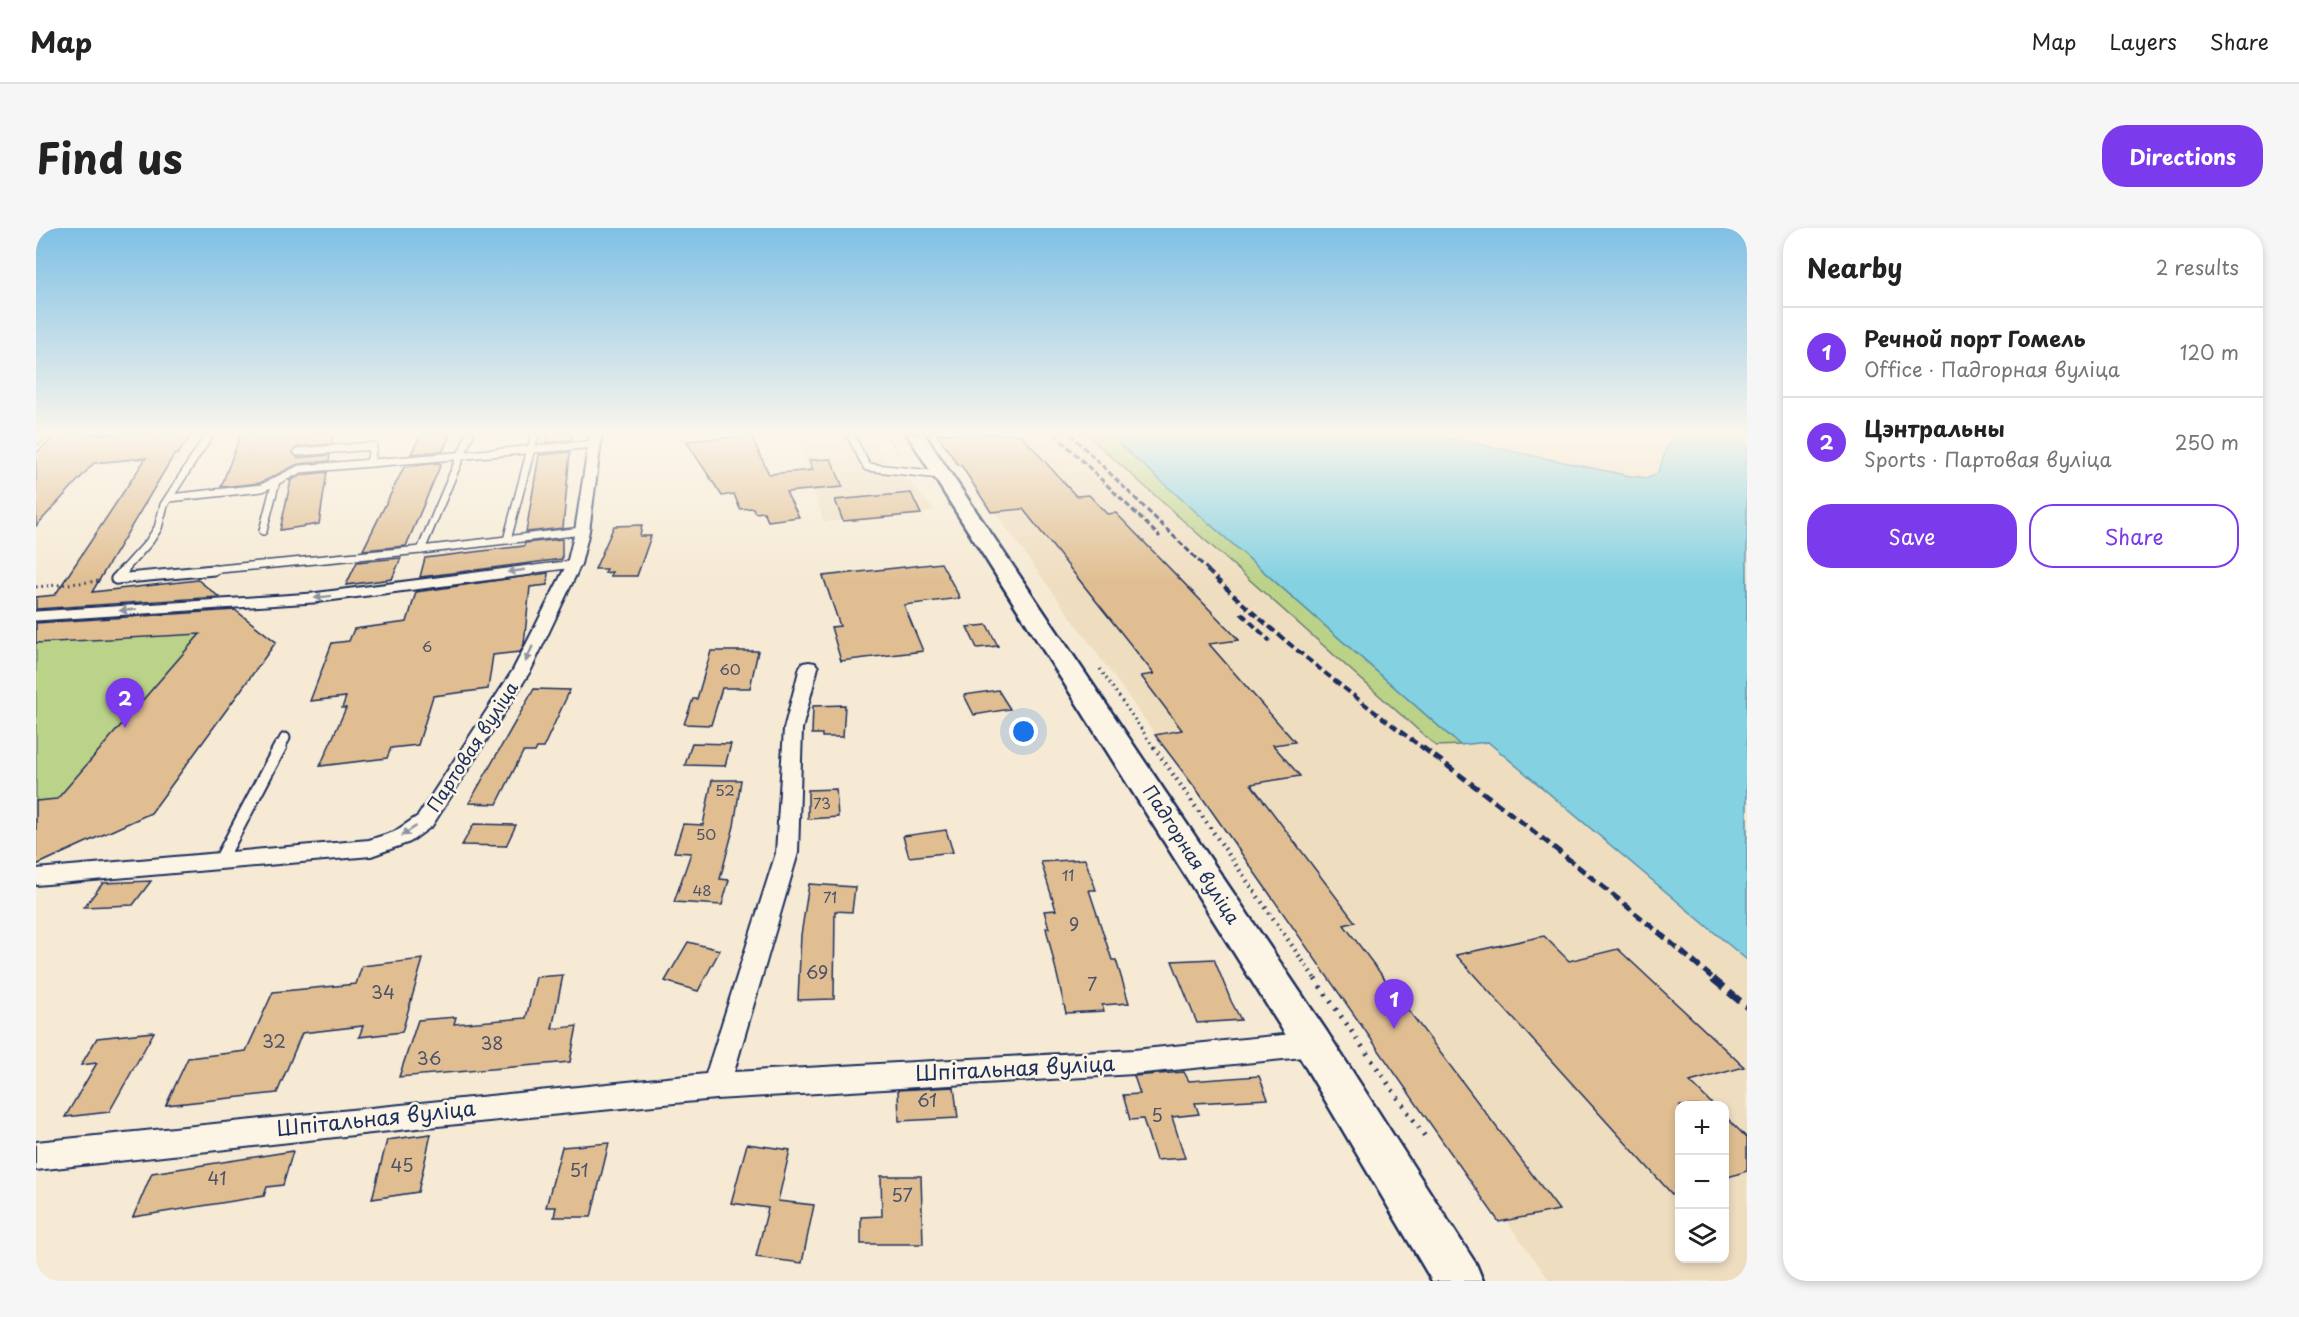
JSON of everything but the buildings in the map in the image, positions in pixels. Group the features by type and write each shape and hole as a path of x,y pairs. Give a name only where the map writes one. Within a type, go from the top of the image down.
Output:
{"street":[{"name":"Партовая вуліца","path":"36,877 371,848 402,837 425,821 522,670 574,564 589,483"},
{"name":"Падгорная вуліца","path":"946,483 1029,606 1313,1044 1459,1281"},
{"path":"716,1086 786,853 793,729 809,667"},
{"name":"Шпітальная вуліца","path":"36,1156 716,1086 1134,1062 1313,1044"}],"lane":[{"path":"116,579 149,542 158,528 164,505 179,483"},
{"path":"169,498 261,488 271,483"},
{"path":"263,531 275,483"},
{"path":"422,550 449,483"},
{"path":"507,540 522,483"},
{"path":"116,579 422,550 582,531"},
{"path":"36,616 313,598 574,564"},
{"path":"220,861 285,738"}],"path":[{"path":"36,587 116,579"},
{"path":"1094,659 1426,1138"}],"shaded area":[{"path":"812,483 911,483 934,510 921,514 824,522"},
{"path":"973,483 1141,483 1436,746 1488,741 1747,960 1747,1281 1550,1281"}],"green space":[{"path":"1141,483 1164,483 1460,745 1436,746"},
{"path":"239,613 276,642 151,813 36,865 36,624"}],"water":[{"path":"1164,483 1747,483 1747,960 1488,742 1460,745"}],"railway":[{"path":"1105,483 1160,537"},
{"path":"1120,483 1209,571"},
{"path":"1207,570 1312,663 1424,749"},
{"path":"1241,613 1270,641"},
{"path":"1422,747 1571,861 1715,980"},
{"path":"1713,979 1747,1007"}],"place":[{"name":"Цэнтральны","path":"125,728"},
{"name":"Речной порт Гомель","path":"1394,1029"}]}
